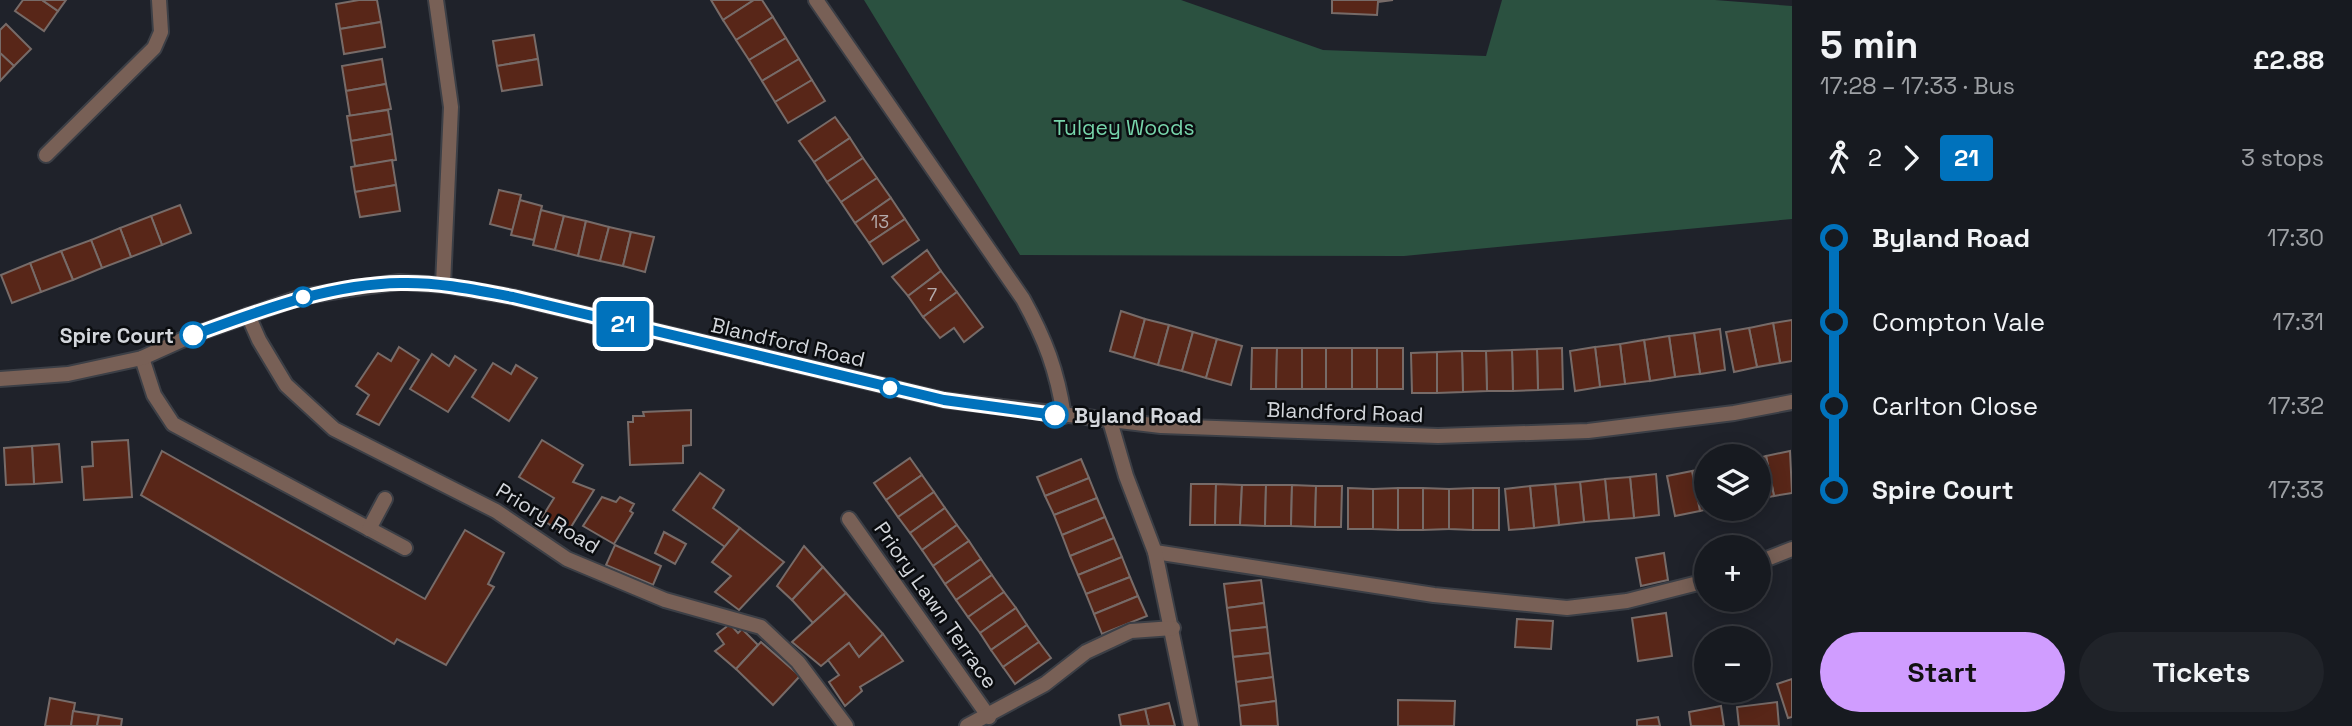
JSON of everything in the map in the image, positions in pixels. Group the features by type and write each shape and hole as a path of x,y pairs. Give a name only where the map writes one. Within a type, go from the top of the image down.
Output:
{"street":[{"path":"46,155 154,48 160,32 159,0"},
{"path":"436,0 451,107 443,285"},
{"path":"816,0 1023,299 1046,342 1059,384 1064,416"},
{"name":"Blandford Road","path":"0,379 68,374 142,358 248,315 301,297 399,282 443,285 513,297 944,400 1110,421 1228,429 1452,436 1588,431 1734,413 1792,402"},
{"name":"Priory Road","path":"248,315 258,340 286,385 334,429 496,511 567,559 665,600 761,627 798,662 846,726"},
{"path":"142,358 154,395 173,424 405,548"},
{"path":"1110,421 1126,476 1155,552 1191,726"},
{"path":"369,529 385,499"},
{"name":"Priory Lawn Terrace","path":"849,519 989,717"},
{"path":"1771,558 1792,550"},
{"path":"1155,552 1434,595 1567,608 1627,601 1694,584"},
{"path":"967,726 989,717 1045,684 1086,652 1131,631 1172,628"}],"green space":[{"name":"Tulgey Woods","path":"864,0 1181,0 1323,50 1486,56 1502,0 1715,0 1792,6 1792,219 1404,256 1020,255"}],"building":[{"path":"23,0 42,0 58,11 44,31 15,11"},
{"path":"42,0 66,0 58,11"},
{"path":"377,0 381,22 340,29 336,4"},
{"path":"711,0 754,0 723,20"},
{"path":"754,0 762,0 773,17 736,40 723,20"},
{"path":"1332,0 1393,0 1378,2 1377,15 1332,13"},
{"path":"773,17 786,38 749,60 736,40"},
{"path":"381,22 385,47 344,54 340,29"},
{"path":"6,24 31,49 14,66 0,53 0,30"},
{"path":"534,35 538,59 497,66 493,41"},
{"path":"786,38 799,59 762,81 749,60"},
{"path":"0,53 14,66 0,81"},
{"path":"382,59 386,84 346,91 342,66"},
{"path":"538,59 542,85 502,91 497,66"},
{"path":"799,59 812,80 775,102 762,81"},
{"path":"812,80 825,101 788,123 775,102"},
{"path":"386,84 391,109 350,116 346,91"},
{"path":"388,110 392,134 351,141 347,116"},
{"path":"835,117 850,138 814,162 799,141"},
{"path":"392,134 396,160 355,166 351,141"},
{"path":"850,138 863,158 827,182 814,162"},
{"path":"863,158 877,178 841,202 827,182"},
{"path":"392,160 396,185 355,192 351,167"},
{"path":"877,178 891,198 855,223 841,202"},
{"path":"396,185 400,211 360,217 355,192"},
{"path":"499,190 521,195 513,230 490,224"},
{"path":"891,198 905,219 869,243 855,223"},
{"path":"520,200 542,206 534,240 511,235"},
{"path":"180,205 191,233 162,245 151,216"},
{"path":"541,210 564,216 555,250 533,245"},
{"path":"151,216 162,245 131,257 120,228"},
{"path":"564,216 586,221 578,256 555,250"},
{"path":"905,219 919,240 883,264 869,243"},
{"path":"586,221 609,227 600,261 578,256"},
{"path":"609,227 631,232 623,266 600,261"},
{"path":"120,228 131,257 102,268 91,240"},
{"path":"631,232 654,237 645,272 623,266"},
{"path":"91,240 102,268 73,280 61,251"},
{"path":"927,250 941,271 908,296 892,277"},
{"path":"61,251 73,280 41,292 30,263"},
{"path":"30,263 41,292 12,303 1,275"},
{"path":"941,271 957,292 923,317 908,296"},
{"path":"957,292 983,327 964,342 954,328 940,338 923,317"},
{"path":"1121,311 1145,319 1134,358 1110,351"},
{"path":"1145,319 1169,325 1158,365 1134,358"},
{"path":"1792,320 1792,361 1780,363 1773,323"},
{"path":"1773,323 1780,363 1757,367 1749,328"},
{"path":"1169,325 1193,332 1182,371 1158,365"},
{"path":"1749,328 1757,367 1734,372 1726,332"},
{"path":"1720,329 1725,370 1700,374 1694,333"},
{"path":"1193,332 1217,339 1206,378 1182,371"},
{"path":"1694,333 1700,374 1675,377 1669,336"},
{"path":"1669,336 1675,377 1650,381 1644,340"},
{"path":"1217,339 1242,346 1231,385 1206,378"},
{"path":"1644,340 1650,381 1625,384 1620,344"},
{"path":"1620,344 1625,384 1600,387 1595,347"},
{"path":"399,347 419,360 379,425 357,414 369,395 356,386 378,353 391,361"},
{"path":"1595,347 1600,387 1575,391 1570,351"},
{"path":"1252,348 1277,348 1276,389 1251,389"},
{"path":"1277,348 1302,348 1302,389 1276,389"},
{"path":"1302,348 1326,348 1326,389 1302,389"},
{"path":"1326,348 1352,348 1352,389 1326,389"},
{"path":"1352,348 1377,348 1377,389 1352,389"},
{"path":"1377,348 1403,348 1403,389 1377,389"},
{"path":"1562,348 1563,389 1538,390 1537,349"},
{"path":"1537,349 1538,390 1513,391 1512,350"},
{"path":"1512,350 1513,391 1487,391 1486,351"},
{"path":"1462,351 1486,351 1487,391 1463,392"},
{"path":"1462,351 1463,392 1437,393 1437,352"},
{"path":"1437,352 1437,393 1412,393 1411,353"},
{"path":"432,354 449,366 455,356 476,370 448,412 410,389"},
{"path":"493,363 511,374 516,365 537,378 509,421 472,397"},
{"path":"691,410 691,445 683,446 683,463 630,465 628,422 633,422 633,416 644,416 643,412"},
{"path":"128,440 132,497 84,500 82,467 93,466 92,442"},
{"path":"542,440 583,465 573,482 594,490 566,535 541,519 554,498 519,477"},
{"path":"59,444 62,482 34,484 32,446"},
{"path":"32,446 34,484 6,485 4,448"},
{"path":"162,451 425,599 465,530 504,553 488,584 494,587 446,665 397,639 394,644 141,495"},
{"path":"1790,451 1792,493 1774,496 1771,455"},
{"path":"910,458 922,475 886,500 874,483"},
{"path":"1081,459 1089,478 1045,496 1037,477"},
{"path":"1692,471 1694,512 1675,516 1667,476"},
{"path":"700,473 724,490 713,508 740,528 725,547 673,510"},
{"path":"1656,474 1659,515 1634,518 1630,477"},
{"path":"922,475 934,492 898,517 886,500"},
{"path":"1630,477 1634,518 1609,520 1605,479"},
{"path":"1089,478 1097,498 1054,515 1045,496"},
{"path":"1605,479 1609,520 1584,522 1580,482"},
{"path":"1580,482 1584,522 1559,525 1555,484"},
{"path":"1191,484 1216,484 1215,525 1190,525"},
{"path":"1216,484 1242,485 1240,525 1215,525"},
{"path":"1555,484 1559,525 1534,528 1530,486"},
{"path":"1242,485 1266,485 1265,526 1240,525"},
{"path":"1266,485 1292,485 1291,526 1265,526"},
{"path":"1292,485 1316,486 1315,527 1291,526"},
{"path":"1316,486 1342,486 1341,527 1315,527"},
{"path":"1530,486 1534,528 1509,530 1505,489"},
{"path":"1348,488 1373,489 1373,529 1348,529"},
{"path":"1398,488 1423,488 1423,530 1398,530"},
{"path":"1398,488 1398,530 1373,529 1373,489"},
{"path":"1423,488 1449,489 1449,529 1423,530"},
{"path":"1473,488 1499,488 1499,530 1473,530"},
{"path":"1473,488 1473,530 1449,529 1449,489"},
{"path":"934,492 945,508 910,533 898,517"},
{"path":"602,497 616,502 620,497 634,504 630,511 633,513 614,544 583,526"},
{"path":"1097,498 1105,517 1062,535 1054,515"},
{"path":"945,508 957,525 922,550 910,533"},
{"path":"1105,517 1114,538 1070,556 1062,535"},
{"path":"957,525 969,541 933,566 922,550"},
{"path":"740,528 784,562 739,610 715,592 731,576 712,562"},
{"path":"664,532 686,544 675,564 655,553"},
{"path":"1114,538 1122,557 1078,575 1070,556"},
{"path":"969,541 981,559 945,584 933,566"},
{"path":"615,545 661,566 653,585 606,565"},
{"path":"804,546 823,567 792,600 777,586"},
{"path":"1664,553 1668,580 1641,586 1636,558"},
{"path":"1122,557 1130,577 1086,594 1078,575"},
{"path":"981,559 992,575 956,600 945,584"},
{"path":"823,567 846,593 813,623 792,600"},
{"path":"992,575 1004,592 968,617 956,600"},
{"path":"1130,577 1138,596 1094,614 1086,594"},
{"path":"1261,580 1264,603 1227,608 1224,584"},
{"path":"1004,592 1016,608 980,633 968,617"},
{"path":"846,593 883,634 859,657 849,643 821,666 792,642"},
{"path":"1138,596 1147,616 1102,634 1094,614"},
{"path":"1264,603 1267,627 1230,631 1227,608"},
{"path":"1016,608 1027,625 991,650 980,633"},
{"path":"1666,613 1672,656 1638,661 1632,618"},
{"path":"1517,619 1553,621 1551,649 1515,647"},
{"path":"730,624 738,633 742,629 758,645 736,669 715,651 724,644 717,634"},
{"path":"1027,625 1039,642 1003,667 991,650"},
{"path":"1267,627 1270,653 1233,657 1230,631"},
{"path":"883,634 903,661 860,687 862,691 845,706 829,682 839,675 828,660 849,643 859,657"},
{"path":"761,642 800,676 773,705 736,669"},
{"path":"1039,642 1051,658 1015,684 1003,667"},
{"path":"1270,653 1273,677 1236,682 1233,657"},
{"path":"1273,677 1276,701 1239,706 1236,682"},
{"path":"1792,679 1792,717 1788,718 1777,684"},
{"path":"50,698 75,703 71,726 45,726"},
{"path":"1398,700 1455,701 1454,726 1398,726"},
{"path":"1276,701 1278,726 1241,726 1239,706"},
{"path":"1777,702 1779,726 1739,726 1737,707"},
{"path":"1169,703 1175,726 1149,726 1145,709"},
{"path":"1721,706 1724,726 1691,726 1689,712"},
{"path":"1145,709 1149,726 1121,726 1119,715"},
{"path":"73,711 99,715 97,726 71,726"},
{"path":"99,715 122,719 121,726 97,726"},
{"path":"1658,717 1660,726 1637,726 1637,720"}],"bus line":[{"name":"21","path":"193,335 301,297 399,282 443,285 513,297 944,400 1055,415"}],"place":[{"name":"Spire Court","path":"193,335"},
{"name":"Byland Road","path":"1055,415"}]}
